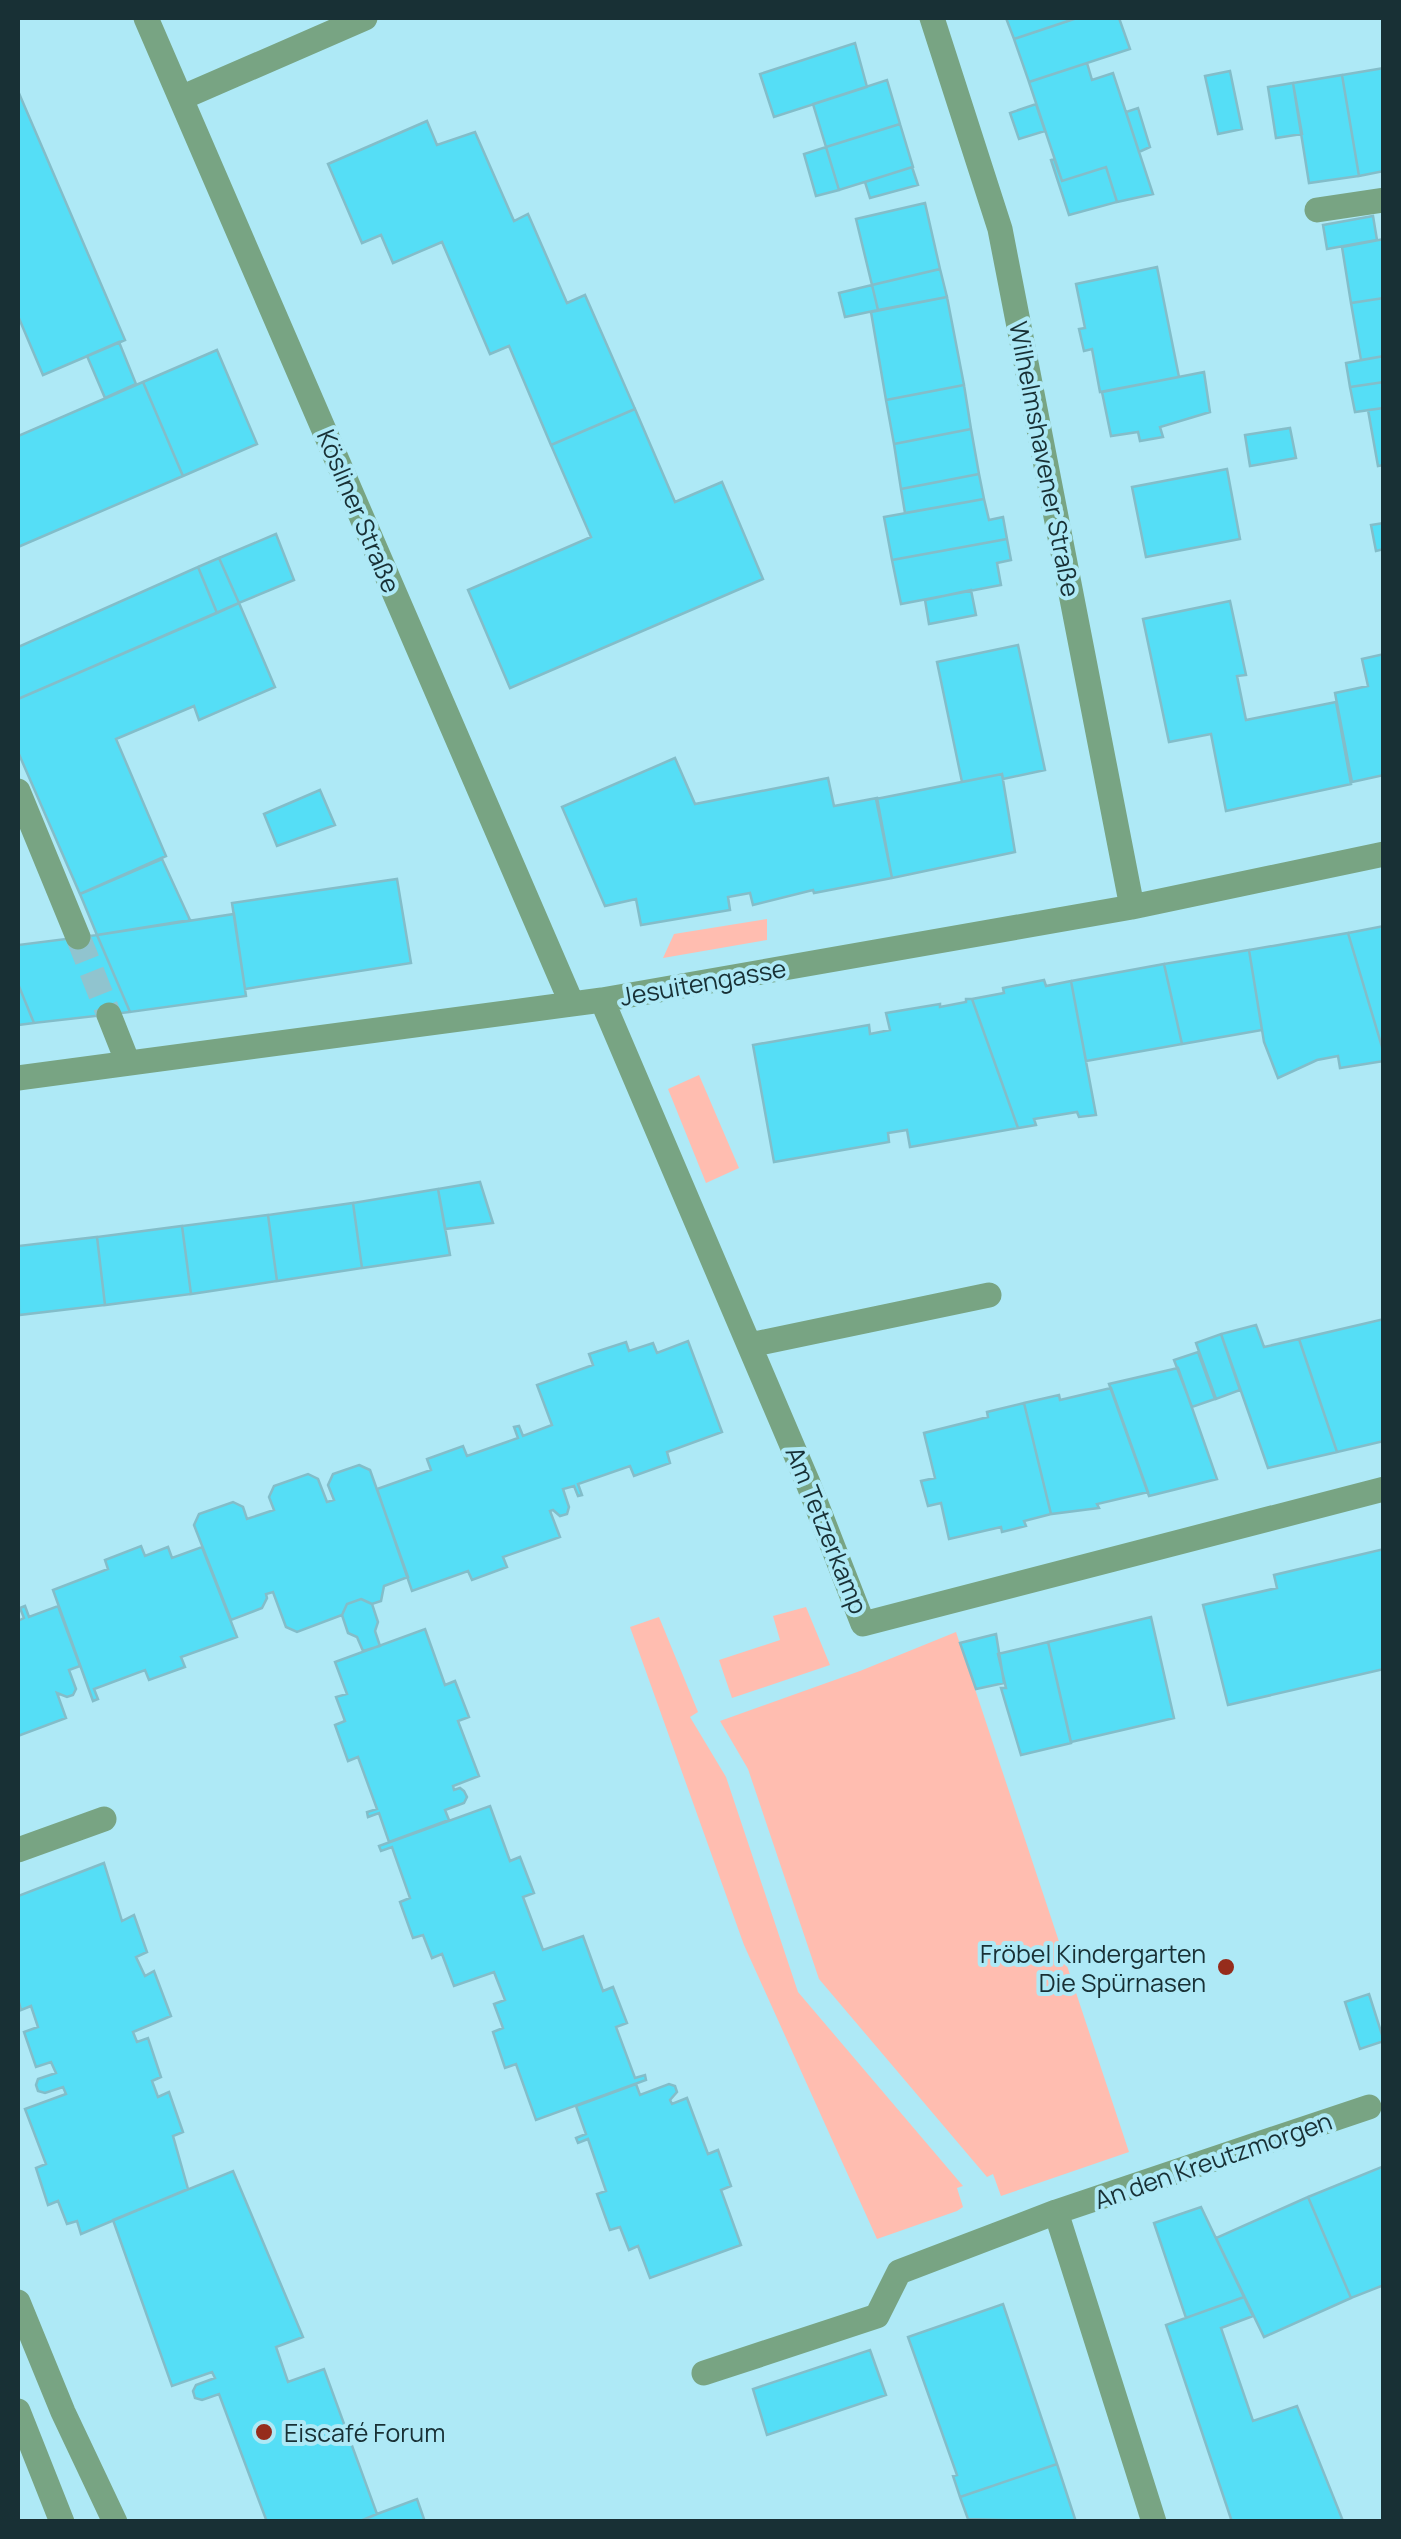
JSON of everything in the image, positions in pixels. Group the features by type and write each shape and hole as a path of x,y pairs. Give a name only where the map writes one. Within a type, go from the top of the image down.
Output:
{"street":[{"name":"Kösliner Straße","path":"146,18 572,1004"},
{"path":"180,98 366,18"},
{"name":"Wilhelmshavener Straße","path":"932,18 1000,230 1132,907"},
{"path":"1317,210 1384,200"},
{"path":"18,791 78,937"},
{"name":"Jesuitengasse","path":"18,1078 602,1000 1132,907 1384,854"},
{"name":"Am Tetzerkamp","path":"602,1000 750,1346 863,1624 1384,1490"},
{"path":"109,1014 128,1063"},
{"path":"750,1346 989,1296"},
{"path":"18,1850 104,1819"},
{"name":"An den Kreutzmorgen","path":"704,2373 877,2316 899,2272 1056,2212 1370,2108"},
{"path":"1056,2212 1154,2522"},
{"path":"18,2302 63,2412 116,2522"},
{"path":"18,2410 62,2522"},
{"path":"39,2522 44,2478"}],"shaded area":[{"path":"767,919 767,940 663,958 674,934"},
{"path":"699,1075 739,1168 706,1183 668,1089"},
{"path":"806,1607 830,1665 732,1698 719,1660 780,1640 773,1616"},
{"path":"659,1617 698,1712 690,1717 726,1777 798,1992 963,2186 957,2188 963,2207 957,2211 877,2239 744,1945 630,1627"},
{"path":"956,1632 1129,2152 1001,2196 993,2174 987,2177 819,1979 748,1769 720,1721"}],"building":[{"path":"1006,18 1077,18 1014,39"},
{"path":"1077,18 1119,18 1130,49 1029,82 1014,39"},
{"path":"855,43 867,87 774,117 760,74"},
{"path":"1087,63 1092,80 1113,73 1153,194 1117,202 1106,167 1062,181 1029,82"},
{"path":"1384,68 1384,171 1359,176 1342,75"},
{"path":"1230,71 1242,129 1218,134 1205,76"},
{"path":"1342,75 1359,176 1309,183 1293,83"},
{"path":"887,80 900,124 826,147 813,104"},
{"path":"1293,83 1302,134 1276,138 1268,87"},
{"path":"18,91 125,340 43,375 18,316"},
{"path":"1036,104 1045,131 1019,139 1010,113"},
{"path":"1138,108 1150,147 1139,152 1126,112"},
{"path":"427,121 437,145 475,132 514,221 528,214 567,303 585,295 635,409 551,445 509,346 490,354 442,242 393,263 381,235 362,243 328,164"},
{"path":"900,124 913,167 839,190 826,147"},
{"path":"826,147 839,190 816,196 804,154"},
{"path":"1054,159 1062,181 1106,167 1117,202 1069,215 1051,160"},
{"path":"912,167 918,185 870,198 865,182"},
{"path":"925,203 940,269 872,285 856,219"},
{"path":"1373,216 1377,240 1327,249 1323,225"},
{"path":"1384,239 1384,298 1351,303 1342,247"},
{"path":"1157,267 1179,377 1100,392 1092,349 1084,351 1079,329 1085,328 1076,284"},
{"path":"940,269 947,297 878,310 872,285"},
{"path":"872,285 878,310 845,317 839,293"},
{"path":"947,297 964,385 886,400 871,312"},
{"path":"1384,298 1384,356 1361,360 1351,303"},
{"path":"119,342 136,384 105,398 87,356"},
{"path":"217,350 257,444 183,476 143,382"},
{"path":"1384,356 1384,382 1350,387 1346,363"},
{"path":"1204,372 1210,412 1160,427 1163,437 1140,441 1138,432 1111,436 1102,392"},
{"path":"143,382 183,476 18,547 18,436"},
{"path":"1384,382 1384,408 1355,412 1350,387"},
{"path":"964,385 971,429 894,444 886,400"},
{"path":"1384,408 1384,465 1378,466 1368,410"},
{"path":"635,409 675,502 722,482 763,579 510,688 468,590 591,537 551,445"},
{"path":"1290,428 1296,458 1250,466 1245,435"},
{"path":"971,429 979,474 901,489 894,444"},
{"path":"1227,469 1240,539 1146,557 1132,487"},
{"path":"979,474 984,499 905,513 901,489"},
{"path":"984,499 989,520 1003,517 1007,539 892,560 884,517"},
{"path":"1384,523 1384,549 1376,551 1371,525"},
{"path":"276,534 294,580 239,603 219,558"},
{"path":"1007,539 1011,560 997,563 1001,585 901,604 892,560"},
{"path":"219,558 239,603 217,613 198,567"},
{"path":"198,567 217,613 18,699 18,647"},
{"path":"971,590 976,615 929,624 925,600"},
{"path":"1230,601 1246,675 1237,676 1246,720 1336,702 1351,784 1226,811 1211,734 1169,742 1143,619"},
{"path":"239,603 275,687 199,720 194,706 116,739 166,856 80,894 18,752 18,699"},
{"path":"1018,645 1045,770 962,782 937,662"},
{"path":"1384,654 1384,775 1352,782 1335,693 1368,686 1362,659"},
{"path":"675,758 695,804 828,778 834,806 877,798 892,878 814,893 813,890 753,905 750,893 728,897 730,910 641,925 636,899 605,906 562,807"},
{"path":"1002,774 1015,852 892,878 876,799"},
{"path":"320,790 335,825 277,846 264,814"},
{"path":"162,859 190,920 97,935 80,894"},
{"path":"397,879 411,963 245,989 232,903"},
{"path":"234,914 246,996 130,1012 97,935"},
{"path":"1384,926 1384,1047 1382,1047 1348,933"},
{"path":"1348,933 1384,1061 1340,1068 1338,1056 1317,1060 1278,1078 1264,1042 1249,950"},
{"path":"97,935 130,1012 34,1023 18,984 18,945"},
{"path":"1249,950 1262,1030 1182,1044 1164,964"},
{"path":"1164,964 1182,1044 1086,1061 1071,981"},
{"path":"1044,980 1046,986 1071,981 1096,1115 1079,1117 1077,1112 1034,1119 1036,1125 1018,1128 972,999"},
{"path":"18,984 34,1023 18,1025"},
{"path":"972,999 1018,1128 910,1147 907,1130 888,1133 889,1142 774,1162 753,1045 869,1025 870,1034 890,1030 886,1013 940,1007"},
{"path":"480,1182 493,1223 445,1229 438,1189"},
{"path":"438,1189 450,1255 362,1268 353,1203"},
{"path":"353,1203 362,1268 277,1281 268,1215"},
{"path":"268,1215 277,1281 191,1294 182,1226"},
{"path":"182,1226 191,1294 105,1305 97,1237"},
{"path":"97,1237 105,1305 19,1315 18,1246"},
{"path":"1384,1319 1384,1441 1337,1452 1299,1339"},
{"path":"1256,1325 1264,1347 1299,1339 1337,1452 1268,1468 1221,1334"},
{"path":"1221,1334 1240,1390 1216,1399 1196,1343"},
{"path":"688,1341 722,1432 667,1452 670,1463 634,1476 630,1466 578,1484 582,1495 578,1496 574,1486 563,1489 569,1507 567,1514 560,1516 550,1511 560,1537 503,1557 507,1567 472,1580 468,1571 412,1591 377,1489 431,1470 427,1459 463,1446 467,1456 518,1438 514,1427 519,1426 523,1436 552,1425 537,1385 593,1365 589,1354 626,1342 629,1351 653,1343 657,1353"},
{"path":"1198,1352 1215,1399 1192,1407 1174,1360"},
{"path":"1178,1368 1217,1479 1149,1496 1109,1384"},
{"path":"1111,1388 1148,1492 1097,1504 1099,1508 1051,1514 1024,1403 1059,1395 1060,1400"},
{"path":"1024,1403 1051,1514 1002,1532 1001,1527 949,1539 941,1503 928,1506 921,1481 935,1478 924,1433 988,1417 987,1412"},
{"path":"359,1465 370,1470 408,1577 384,1586 381,1601 372,1604 361,1599 347,1604 342,1615 297,1632 286,1627 273,1592 266,1594 262,1608 231,1620 194,1525 199,1514 233,1502 243,1507 247,1519 274,1510 269,1497 274,1486 308,1474 318,1479 327,1502 334,1500 328,1485 333,1474"},
{"path":"141,1546 145,1556 168,1547 172,1558 202,1547 237,1637 181,1657 185,1667 149,1680 145,1670 94,1689 98,1699 93,1701 53,1590 108,1569 105,1560"},
{"path":"1384,1549 1384,1669 1228,1705 1203,1605 1277,1588 1274,1575"},
{"path":"361,1599 372,1604 380,1646 363,1651 357,1637 348,1633 342,1615 347,1604"},
{"path":"25,1606 29,1617 58,1606 80,1666 69,1670 76,1689 73,1695 57,1693 66,1718 18,1736 18,1621 24,1618 20,1608"},
{"path":"1151,1617 1174,1718 1071,1742 1048,1642"},
{"path":"425,1629 445,1685 455,1681 469,1717 458,1721 479,1776 453,1786 467,1797 464,1803 445,1810 449,1820 389,1842 379,1813 368,1817 367,1812 377,1809 358,1757 348,1761 335,1725 345,1721 336,1697 347,1694 335,1662"},
{"path":"996,1634 1004,1683 976,1689 960,1643"},
{"path":"1048,1642 1071,1743 1021,1755 1001,1688 1006,1688 998,1654"},
{"path":"490,1806 510,1861 520,1857 534,1893 523,1897 543,1950 583,1936 603,1991 613,1987 627,2023 616,2027 635,2078 645,2075 646,2080 536,2120 516,2064 505,2068 493,2032 503,2028 494,2004 505,2000 494,1972 454,1986 442,1954 432,1958 423,1935 413,1938 400,1902 410,1898 392,1847 381,1851 379,1846"},
{"path":"104,1863 122,1921 134,1915 147,1952 136,1957 145,1976 154,1971 171,2016 133,2032 137,2042 148,2038 161,2077 152,2081 158,2097 169,2092 183,2132 173,2136 188,2189 81,2234 77,2221 67,2224 58,2201 48,2205 36,2168 46,2164 25,2109 66,2094 63,2087 45,2093 38,2091 36,2085 38,2079 56,2073 51,2062 36,2067 24,2032 38,2027 31,2006 21,2010 18,1999 18,1896"},
{"path":"1369,1994 1384,2041 1360,2049 1345,2002"},
{"path":"636,2084 640,2095 669,2084 675,2086 672,2104 687,2098 708,2154 718,2150 731,2186 721,2190 741,2245 650,2278 638,2246 629,2250 620,2227 610,2230 597,2194 606,2191 588,2139 578,2143 576,2138 586,2134 576,2106"},
{"path":"1384,2166 1384,2285 1351,2298 1308,2197"},
{"path":"233,2171 303,2337 276,2347 288,2382 324,2369 377,2514 358,2522 267,2522 219,2394 202,2400 195,2398 196,2385 215,2378 212,2372 172,2386 113,2220"},
{"path":"1308,2197 1351,2298 1264,2337 1216,2238"},
{"path":"1201,2207 1244,2297 1186,2318 1154,2223"},
{"path":"1244,2297 1253,2316 1221,2328 1253,2421 1297,2406 1343,2521 1232,2522 1166,2325"},
{"path":"1003,2304 1057,2464 960,2497 953,2476 957,2475 908,2337"},
{"path":"870,2350 886,2395 767,2435 753,2389"},
{"path":"1057,2464 1076,2522 968,2519 960,2497"},
{"path":"417,2499 425,2522 358,2522 377,2514"}],"tunnel":[{"path":"78,937 109,1015"}],"place":[{"name":"Fröbel Kindergarten Die Spürnasen","path":"1226,1967"},
{"name":"Eiscafé Forum","path":"264,2432"}]}
